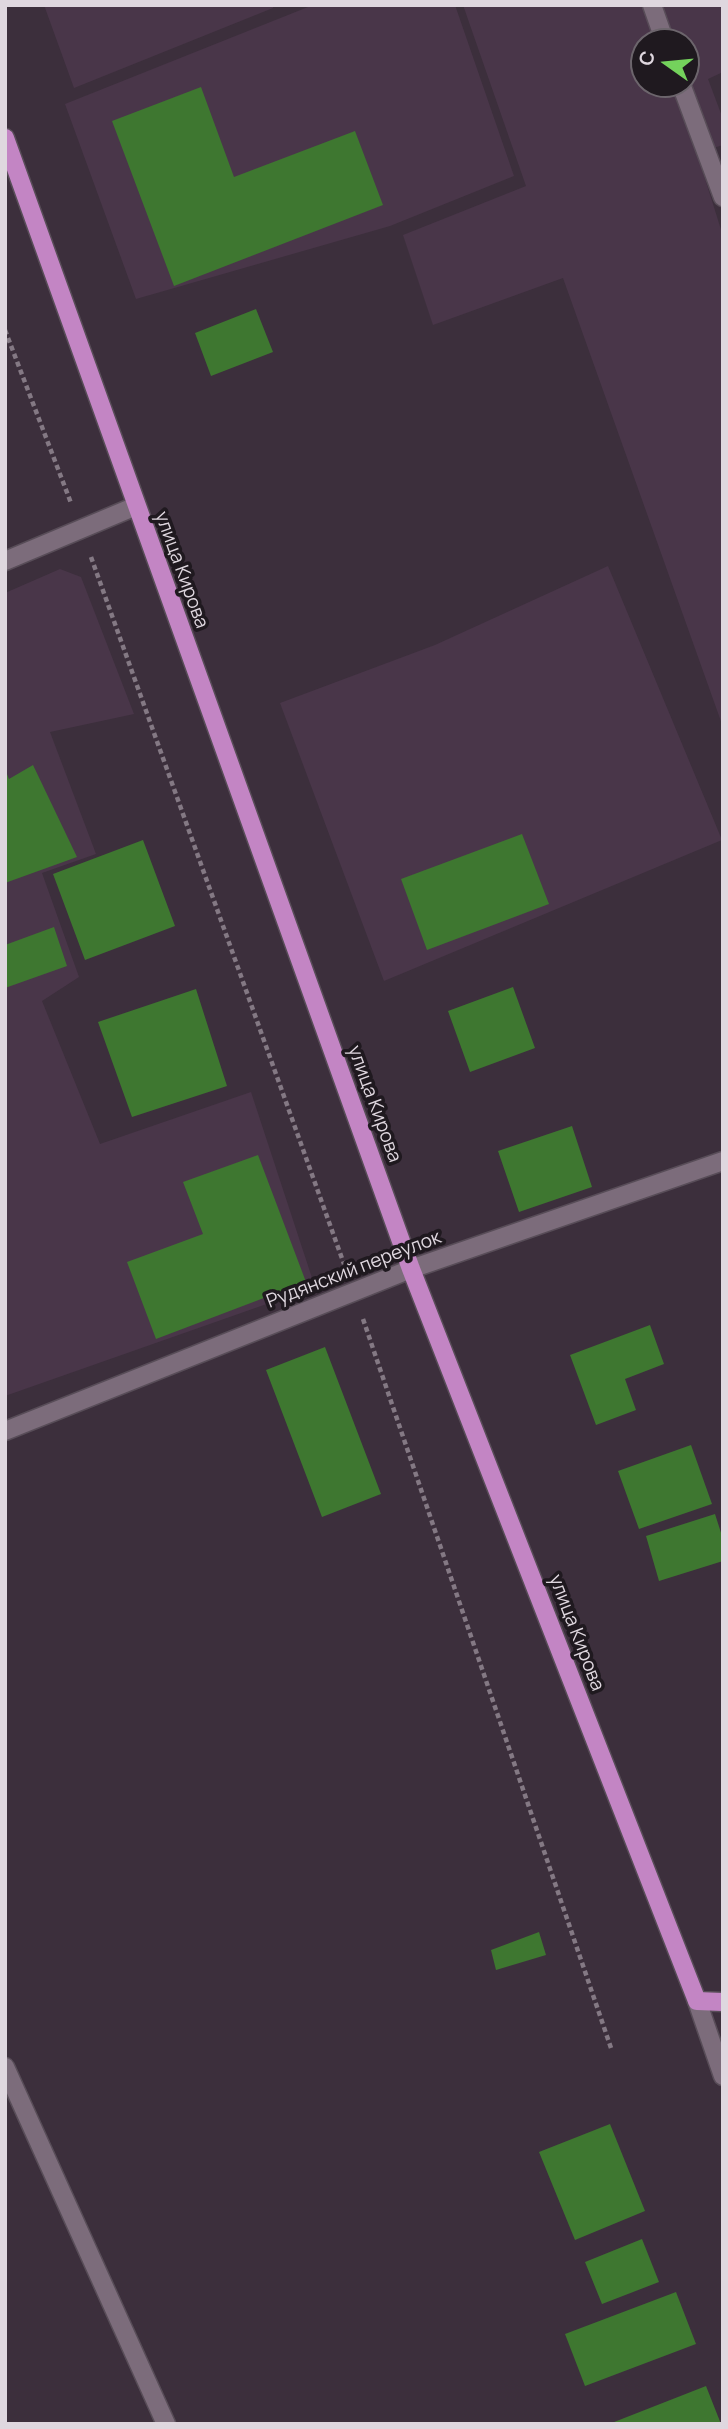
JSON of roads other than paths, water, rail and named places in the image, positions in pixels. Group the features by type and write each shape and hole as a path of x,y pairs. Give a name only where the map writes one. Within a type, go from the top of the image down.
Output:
{"main road":[{"name":"улица Кирова","path":"5,138 411,1269 697,2001"},
{"path":"697,2001 723,2002"}],"street":[{"path":"652,5 660,28"},
{"path":"686,98 723,197"},
{"path":"5,561 136,506"},
{"name":"Рудянский переулок","path":"5,1431 411,1269 723,1161"},
{"name":"улица Кирова","path":"697,2001 723,2076"},
{"path":"5,2067 166,2424"}]}
